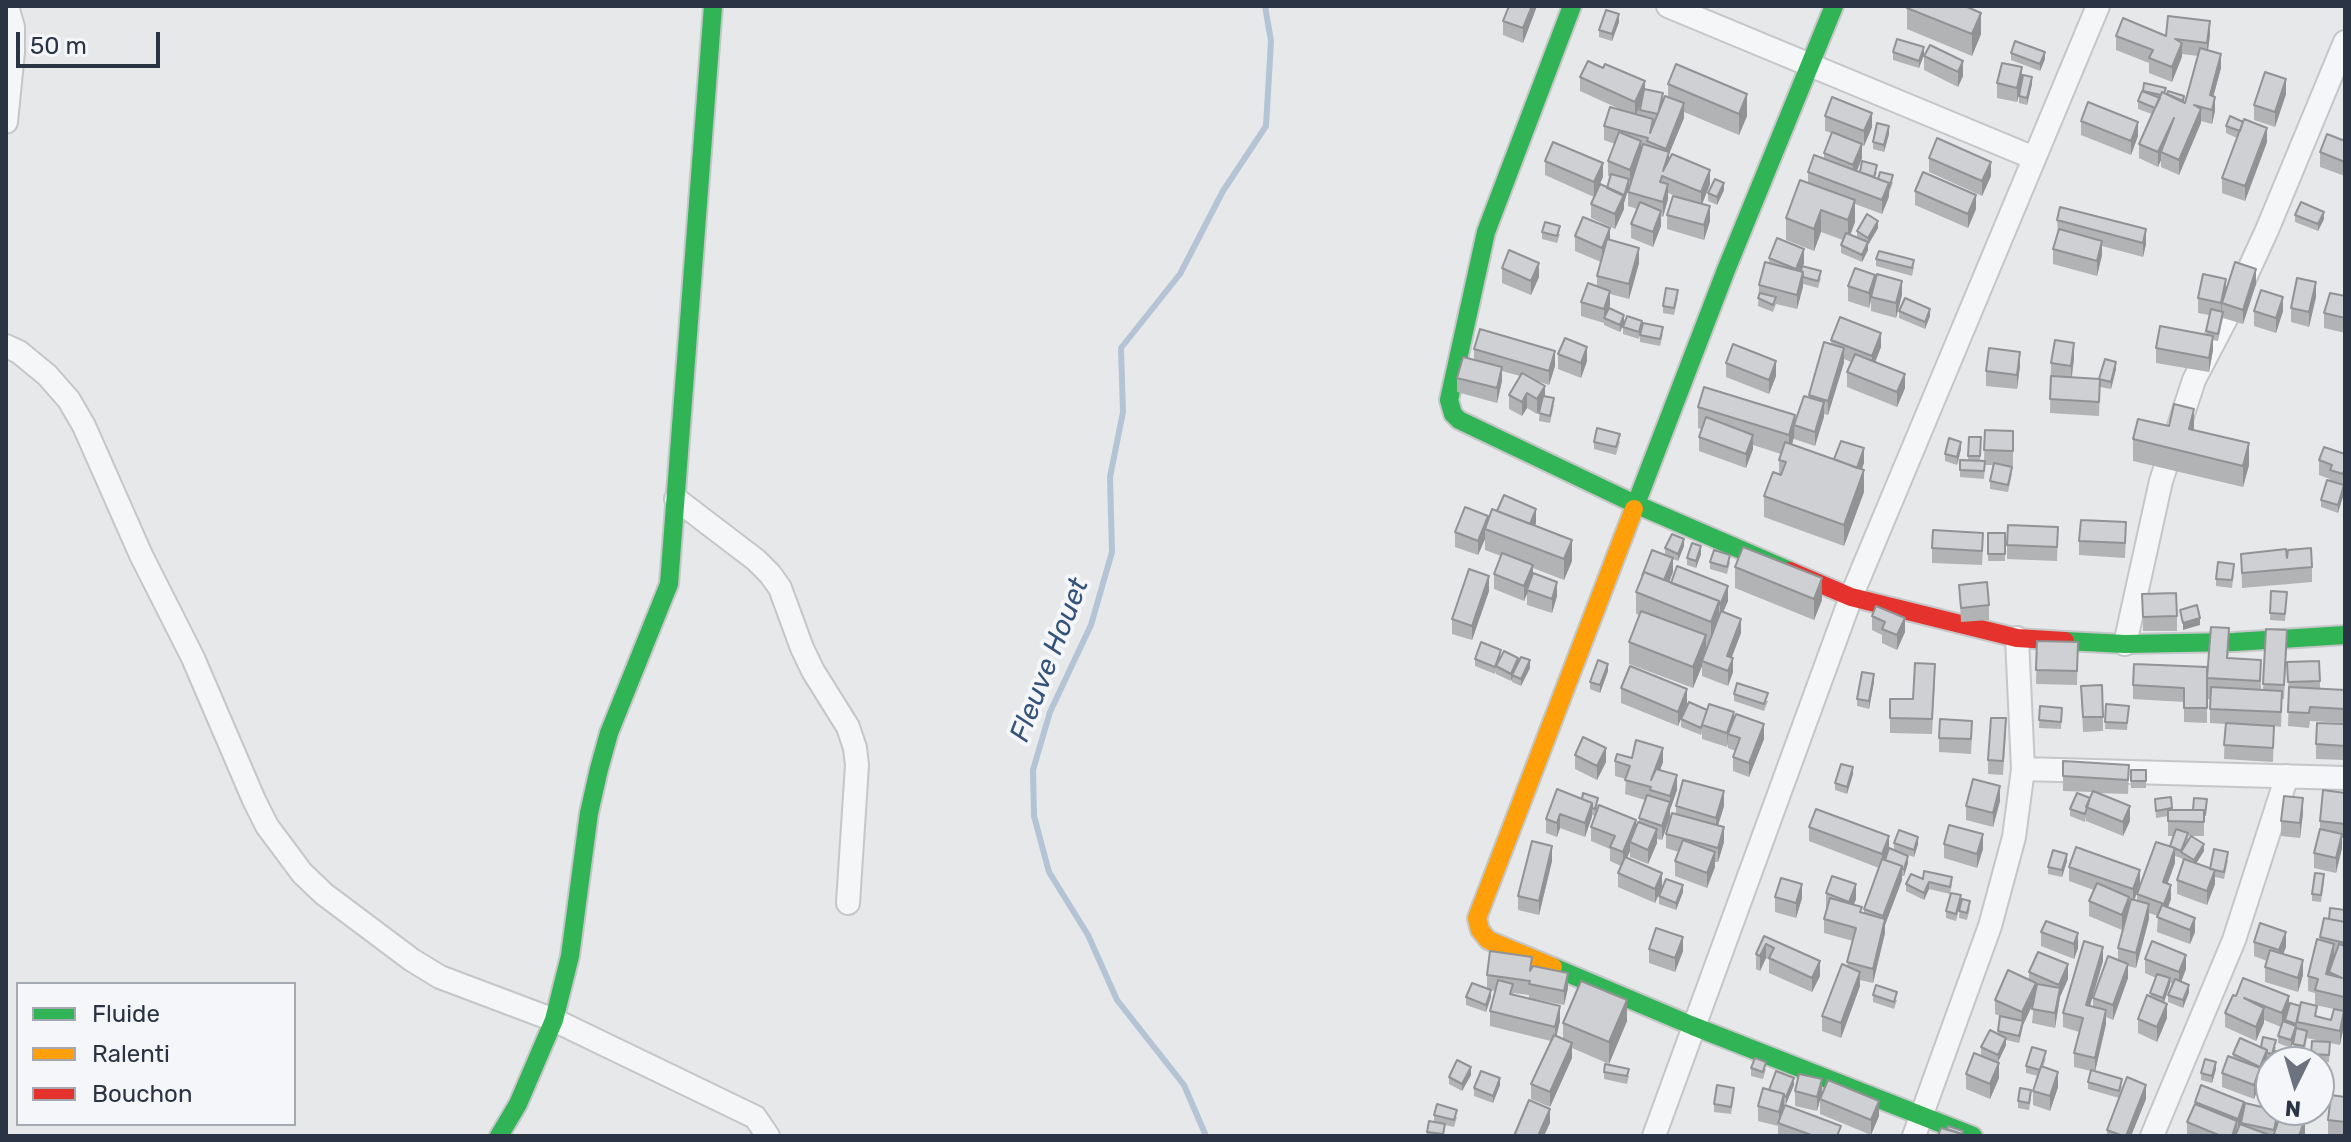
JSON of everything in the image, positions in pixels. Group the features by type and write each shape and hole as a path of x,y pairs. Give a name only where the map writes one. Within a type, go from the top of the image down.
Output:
{"street":[{"path":"6,122 13,52 13,27 7,6"},
{"path":"499,1136 518,1104 554,1020 570,956 589,813 599,769 609,733 669,584 713,6"},
{"path":"1572,6 1486,232 1449,400 1459,420 1635,504 1851,597 2017,638 2125,644 2234,642 2345,635"},
{"path":"1668,6 2034,158"},
{"path":"1834,6 1726,270 1477,918 1480,930 1488,940 1693,1026 1918,1126 1973,1136"},
{"path":"1654,1136 1851,597 2098,6"},
{"path":"2125,644 2161,481 2194,380 2267,230 2345,42"},
{"path":"6,346 19,352 47,375 69,400 84,426 141,555 193,658 254,800 267,826 302,873 324,894 412,960 440,977 554,1020 755,1117 768,1136"},
{"path":"676,499 770,574 784,596 813,671 848,727 857,765 848,903"},
{"path":"1918,1126 1990,926 2014,837 2023,769 2017,638"},
{"path":"2023,769 2345,778"},
{"path":"2152,1136 2234,940 2287,776"}],"building":[{"path":"1509,6 1532,6 1523,28 1503,21"},
{"path":"1908,6 1965,6 1981,13 1972,34"},
{"path":"1606,10 1619,14 1612,34 1599,30"},
{"path":"2168,16 2210,21 2207,43 2175,39 2182,43 2172,67 2149,58 2153,50 2116,36 2123,18 2166,36"},
{"path":"1897,39 1924,47 1919,61 1893,52"},
{"path":"2015,41 2045,52 2040,64 2011,53"},
{"path":"1930,45 1963,61 1958,72 1924,56"},
{"path":"2200,48 2221,54 2210,95 2215,97 2212,110 2194,105 2201,109 2179,160 2161,152 2174,118 2158,152 2139,144 2162,92 2185,103"},
{"path":"1588,61 1603,68 1605,64 1645,81 1635,102 1580,77"},
{"path":"2002,63 2022,67 2017,88 1997,83"},
{"path":"1676,64 1747,94 1739,114 1668,84"},
{"path":"2265,72 2286,79 2275,112 2254,105"},
{"path":"2023,75 2032,77 2027,98 2019,96"},
{"path":"2144,83 2166,88 2161,95 2143,91"},
{"path":"1644,89 1663,93 1658,114 1640,110"},
{"path":"2142,91 2160,98 2155,108 2138,101"},
{"path":"2168,91 2184,96 2183,101 2167,94"},
{"path":"1665,96 1684,103 1666,149 1647,141 1648,138 1604,126 1610,107 1653,119 1650,133"},
{"path":"1832,97 1872,113 1864,131 1825,116"},
{"path":"2088,102 2138,122 2131,141 2081,121"},
{"path":"2230,116 2243,122 2240,131 2226,126"},
{"path":"2244,119 2267,128 2245,186 2222,178"},
{"path":"1877,123 1889,126 1884,145 1873,142"},
{"path":"1619,132 1641,141 1630,170 1608,161"},
{"path":"1832,132 1862,144 1853,165 1824,153"},
{"path":"2327,134 2345,141 2345,162 2320,152"},
{"path":"1937,138 1991,162 1982,181 1929,158"},
{"path":"1553,142 1603,163 1594,182 1545,161"},
{"path":"1643,144 1669,152 1663,171 1672,154 1710,170 1701,192 1662,176 1660,182 1668,184 1663,202 1628,192"},
{"path":"1814,155 1889,183 1882,200 1808,172"},
{"path":"1862,161 1877,165 1874,177 1860,172"},
{"path":"1880,172 1893,175 1889,188 1889,183 1878,179"},
{"path":"1923,172 1976,195 1968,214 1915,191"},
{"path":"1611,174 1629,179 1624,196 1607,188"},
{"path":"1715,179 1724,183 1717,197 1708,193"},
{"path":"1800,180 1855,200 1848,220 1821,210 1814,229 1786,218"},
{"path":"1600,184 1624,195 1615,214 1591,204"},
{"path":"1673,196 1710,206 1704,225 1667,215"},
{"path":"1640,202 1661,211 1653,232 1631,224"},
{"path":"2301,202 2324,212 2318,224 2295,215"},
{"path":"2060,207 2146,229 2143,243 2057,220"},
{"path":"1867,214 1878,221 1868,238 1857,231"},
{"path":"1583,217 1610,228 1602,248 1575,236"},
{"path":"1545,222 1560,226 1557,236 1542,232"},
{"path":"2059,229 2102,241 2097,261 2053,249"},
{"path":"1846,233 1868,242 1862,255 1841,245"},
{"path":"1777,238 1804,249 1796,269 1769,258"},
{"path":"1607,239 1639,248 1629,284 1597,276"},
{"path":"1509,250 1539,263 1531,281 1502,268"},
{"path":"1879,251 1914,260 1912,268 1876,259"},
{"path":"1765,262 1803,272 1797,295 1759,285"},
{"path":"2235,262 2256,269 2243,310 2222,303"},
{"path":"1802,266 1821,271 1818,281 1803,277"},
{"path":"1855,268 1875,275 1869,293 1848,286"},
{"path":"1877,274 1902,281 1896,303 1871,297"},
{"path":"2203,274 2226,279 2221,303 2198,298"},
{"path":"2297,278 2316,282 2309,312 2291,308"},
{"path":"1588,283 1610,291 1604,309 1581,302"},
{"path":"1666,288 1678,290 1674,308 1663,306"},
{"path":"2261,290 2283,297 2276,318 2254,311"},
{"path":"1760,293 1776,297 1773,305 1758,298"},
{"path":"2330,293 2345,296 2345,318 2324,313"},
{"path":"1905,298 1930,309 1925,322 1899,311"},
{"path":"1609,308 1624,315 1620,325 1604,318"},
{"path":"2211,309 2223,312 2218,334 2206,331"},
{"path":"1627,316 1642,321 1639,332 1623,327"},
{"path":"1840,317 1881,333 1872,356 1831,340"},
{"path":"1643,323 1663,327 1660,339 1640,335"},
{"path":"2160,326 2213,336 2209,358 2156,348"},
{"path":"1480,329 1555,351 1549,371 1474,349"},
{"path":"1565,338 1587,347 1581,363 1558,354"},
{"path":"2055,340 2074,343 2071,366 2051,363"},
{"path":"1824,342 1844,348 1828,401 1809,395"},
{"path":"1733,344 1776,361 1769,380 1726,363"},
{"path":"1989,348 2020,352 2017,375 1986,371"},
{"path":"1855,354 1905,374 1897,392 1847,372"},
{"path":"1463,357 1502,367 1497,388 1457,378"},
{"path":"2105,359 2116,362 2111,382 2099,379"},
{"path":"1522,373 1545,386 1537,399 1527,393 1522,402 1509,395"},
{"path":"2051,376 2100,379 2099,402 2050,399"},
{"path":"1704,387 1795,415 1789,435 1698,407"},
{"path":"1543,396 1554,398 1550,416 1539,413"},
{"path":"1804,396 1824,402 1815,432 1794,425"},
{"path":"2174,404 2194,409 2189,429 2249,443 2243,466 2133,439 2138,419 2169,426"},
{"path":"1706,417 1753,435 1746,454 1699,437"},
{"path":"1597,428 1620,434 1616,447 1594,442"},
{"path":"1985,430 2013,431 2013,451 1984,450"},
{"path":"1969,437 1981,437 1980,456 1968,456"},
{"path":"1949,438 1961,442 1957,457 1945,454"},
{"path":"1841,441 1864,448 1857,468 1834,459"},
{"path":"1785,442 1864,470 1844,525 1764,496 1773,472 1781,475 1786,462 1779,460"},
{"path":"2324,447 2345,454 2343,474 2330,470 2332,465 2319,460"},
{"path":"1960,460 1985,461 1984,471 1960,470"},
{"path":"1994,463 2012,467 2008,485 1990,481"},
{"path":"2327,480 2344,485 2338,505 2321,500"},
{"path":"1504,495 1536,509 1530,524 1497,511"},
{"path":"1465,507 1488,516 1478,541 1455,532"},
{"path":"1492,509 1572,540 1564,559 1485,529"},
{"path":"2081,520 2126,522 2125,543 2079,541"},
{"path":"2008,525 2058,527 2057,547 2007,545"},
{"path":"1933,530 1983,533 1982,551 1932,548"},
{"path":"1988,533 2005,533 2005,554 1988,554"},
{"path":"1672,534 1684,539 1678,554 1665,548"},
{"path":"1692,543 1701,546 1696,561 1687,558"},
{"path":"1743,547 1822,578 1814,599 1735,567"},
{"path":"2311,548 2312,567 2242,573 2241,554 2286,549 2287,558 2288,550"},
{"path":"1652,550 1673,558 1664,580 1644,572 1642,576"},
{"path":"1714,550 1730,555 1727,567 1710,562"},
{"path":"1502,553 1533,565 1524,586 1494,574"},
{"path":"2218,562 2234,564 2232,580 2216,579"},
{"path":"1677,566 1728,586 1720,605 1719,601 1671,583"},
{"path":"1469,569 1489,576 1472,626 1452,619"},
{"path":"1644,572 1719,601 1711,622 1636,592"},
{"path":"1533,573 1557,582 1552,599 1527,590"},
{"path":"1987,582 1989,605 1961,608 1959,585"},
{"path":"2271,591 2287,592 2285,614 2270,613"},
{"path":"2176,593 2177,616 2143,617 2142,594"},
{"path":"2197,605 2200,618 2183,623 2180,610"},
{"path":"1876,606 1905,618 1897,635 1882,629 1885,622 1872,616"},
{"path":"1641,611 1706,635 1693,667 1629,642"},
{"path":"1721,611 1741,619 1727,656 1733,658 1728,671 1702,661"},
{"path":"2211,627 2229,628 2227,658 2261,660 2260,681 2207,678"},
{"path":"2266,629 2287,630 2284,685 2263,684"},
{"path":"2037,641 2078,642 2077,671 2036,670"},
{"path":"1481,642 1501,650 1495,667 1475,659"},
{"path":"1504,651 1518,658 1511,674 1496,666"},
{"path":"1521,657 1530,660 1521,679 1512,675"},
{"path":"1598,660 1608,664 1600,685 1590,682"},
{"path":"2319,661 2320,681 2288,682 2287,662"},
{"path":"1915,663 1935,664 1932,719 1890,718 1890,699 1913,699"},
{"path":"2134,664 2207,667 2207,708 2184,708 2184,688 2133,685"},
{"path":"1630,666 1687,689 1678,712 1621,688"},
{"path":"1862,672 1874,674 1869,701 1857,699"},
{"path":"1737,683 1768,693 1764,704 1734,694"},
{"path":"2102,685 2103,717 2083,717 2081,686"},
{"path":"2211,687 2282,691 2281,712 2210,709"},
{"path":"2289,687 2345,690 2345,709 2310,707 2309,713 2288,712"},
{"path":"1689,702 1707,710 1701,728 1681,719"},
{"path":"1709,704 1734,712 1727,733 1702,725"},
{"path":"2106,704 2129,706 2127,723 2105,722"},
{"path":"2040,706 2062,708 2061,722 2039,720"},
{"path":"1736,714 1764,724 1749,763 1733,757 1740,738 1728,734"},
{"path":"1991,718 2006,718 2003,761 1988,760"},
{"path":"1940,719 1972,721 1971,739 1939,738"},
{"path":"2226,723 2274,726 2273,748 2224,745"},
{"path":"2317,723 2345,724 2345,746 2316,744"},
{"path":"1583,737 1606,748 1597,766 1575,755"},
{"path":"1636,740 1663,748 1651,780 1656,769 1677,775 1670,796 1625,780 1630,766 1615,761 1617,754 1632,758"},
{"path":"2063,761 2129,765 2128,780 2063,776"},
{"path":"1841,764 1853,767 1847,787 1835,783"},
{"path":"2131,770 2146,770 2146,781 2131,781"},
{"path":"1973,779 2000,786 1993,813 1966,806"},
{"path":"1683,780 1724,791 1716,818 1676,806"},
{"path":"1557,789 1592,803 1585,823 1560,814 1557,823 1546,819"},
{"path":"2323,790 2345,793 2345,824 2320,821"},
{"path":"2093,791 2130,806 2123,822 2086,807"},
{"path":"1583,793 1598,798 1595,809 1592,803 1582,799"},
{"path":"2077,793 2090,798 2085,814 2070,809"},
{"path":"1647,795 1670,802 1662,826 1639,818"},
{"path":"2284,796 2303,798 2300,823 2281,821"},
{"path":"2171,797 2172,808 2156,811 2155,799"},
{"path":"2194,798 2207,799 2205,815 2204,810 2193,810"},
{"path":"1599,805 1636,820 1623,852 1610,847 1615,836 1591,827"},
{"path":"1816,809 1889,836 1882,854 1809,827"},
{"path":"2168,810 2204,810 2204,822 2168,821"},
{"path":"1672,813 1724,827 1718,848 1666,834"},
{"path":"1638,822 1657,829 1648,850 1630,842"},
{"path":"1949,825 1983,834 1977,854 1944,844"},
{"path":"2176,829 2188,833 2181,851 2170,846"},
{"path":"2320,829 2342,834 2336,858 2314,853"},
{"path":"1899,830 1918,837 1914,850 1894,843"},
{"path":"2191,836 2204,844 2194,860 2181,852"},
{"path":"1683,840 1715,852 1707,873 1675,861"},
{"path":"1532,841 1552,846 1539,901 1518,896"},
{"path":"2156,842 2175,848 2163,882 2171,885 2164,904 2137,894"},
{"path":"2076,847 2140,870 2133,889 2069,867"},
{"path":"1889,848 1908,856 1904,869 1885,860"},
{"path":"2214,849 2228,852 2224,872 2210,869"},
{"path":"2053,850 2067,854 2062,870 2048,867"},
{"path":"1625,857 1662,873 1655,889 1618,873"},
{"path":"1882,859 1902,866 1883,916 1864,909"},
{"path":"2184,859 2215,870 2207,891 2177,880"},
{"path":"1924,871 1952,877 1950,887 1929,882 1924,893 1906,884 1911,874 1923,879"},
{"path":"2315,873 2324,874 2321,895 2312,894"},
{"path":"1832,876 1856,884 1849,902 1826,893"},
{"path":"1781,878 1802,884 1796,903 1775,897"},
{"path":"1666,879 1683,885 1676,903 1659,896"},
{"path":"2097,883 2129,897 2122,915 2089,901"},
{"path":"1951,893 1961,895 1956,914 1946,911"},
{"path":"1830,898 1862,907 1860,912 1885,919 1873,969 1847,962 1856,928 1824,919"},
{"path":"1962,899 1970,901 1967,913 1959,911"},
{"path":"2131,899 2149,904 2136,953 2118,948"},
{"path":"2162,905 2195,918 2190,930 2157,917"},
{"path":"2330,908 2345,910 2345,922 2329,919"},
{"path":"2324,918 2345,922 2345,943 2320,937"},
{"path":"2046,921 2078,933 2074,944 2041,932"},
{"path":"2260,923 2286,932 2279,950 2254,942"},
{"path":"1656,928 1683,937 1675,958 1649,949"},
{"path":"1764,936 1820,961 1812,978 1769,958 1774,948 1766,944 1760,956 1756,954"},
{"path":"2317,939 2334,944 2326,974 2342,978 2329,972 2339,944 2345,946 2344,997 2315,990 2318,979 2308,976"},
{"path":"2084,941 2103,947 2086,1005 2106,1010 2095,1058 2074,1053 2083,1018 2063,1013"},
{"path":"2152,941 2186,955 2179,972 2145,959"},
{"path":"2270,950 2303,960 2298,978 2265,967"},
{"path":"1490,951 1532,957 1530,971 1533,966 1568,973 1564,991 1529,984 1530,981 1487,975"},
{"path":"2038,952 2068,964 2059,985 2029,972"},
{"path":"2108,956 2128,964 2113,1005 2093,998"},
{"path":"1842,964 1860,972 1841,1023 1822,1016"},
{"path":"2008,970 2036,983 2022,1012 1995,1000"},
{"path":"2157,974 2170,978 2163,998 2150,993"},
{"path":"2243,978 2289,996 2282,1013 2244,998 2264,1008 2256,1027 2225,1013"},
{"path":"2175,979 2189,985 2183,1000 2168,995"},
{"path":"1498,980 1513,984 1510,994 1560,1006 1555,1027 1490,1011"},
{"path":"1581,981 1627,1000 1609,1042 1563,1023"},
{"path":"1472,983 1491,990 1486,1005 1466,997"},
{"path":"2037,984 2060,988 2055,1013 2032,1009"},
{"path":"1876,985 1897,992 1894,1002 1873,995"},
{"path":"2147,995 2167,1004 2157,1027 2138,1019"},
{"path":"2301,1002 2317,1006 2315,1016 2331,1020 2334,1009 2344,1011 2340,1031 2297,1022"},
{"path":"2290,1003 2300,1006 2296,1024 2285,1020"},
{"path":"2000,1016 2023,1021 2019,1036 1998,1031"},
{"path":"2283,1021 2296,1026 2291,1040 2278,1036"},
{"path":"2296,1028 2307,1031 2304,1046 2293,1044"},
{"path":"1990,1030 2006,1038 1998,1055 1981,1047"},
{"path":"1554,1035 1572,1043 1550,1092 1531,1084"},
{"path":"2263,1037 2276,1040 2274,1046 2261,1046"},
{"path":"2240,1038 2258,1046 2255,1046 2255,1065 2233,1054"},
{"path":"2312,1041 2330,1042 2330,1046 2312,1046"},
{"path":"2032,1047 2046,1051 2040,1070 2026,1066"},
{"path":"1974,1053 1999,1063 1990,1084 1966,1074"},
{"path":"2228,1056 2255,1066 2255,1082 2254,1085 2222,1073"},
{"path":"1755,1058 1766,1062 1763,1072 1751,1068"},
{"path":"2205,1059 2216,1062 2212,1076 2201,1073"},
{"path":"1457,1060 1471,1067 1462,1084 1449,1077"},
{"path":"1605,1064 1629,1069 1627,1076 1604,1072"},
{"path":"2041,1066 2058,1072 2050,1096 2033,1091"},
{"path":"2091,1070 2122,1079 2119,1091 2088,1082"},
{"path":"1481,1071 1500,1078 1493,1096 1474,1088"},
{"path":"1776,1071 1794,1078 1786,1097 1769,1090"},
{"path":"1799,1074 1822,1079 1817,1097 1795,1091"},
{"path":"2127,1077 2146,1085 2126,1136 2123,1136 2107,1130"},
{"path":"1828,1080 1879,1101 1871,1120 1820,1099"},
{"path":"1717,1085 1734,1088 1731,1107 1714,1104"},
{"path":"2201,1085 2244,1102 2238,1119 2195,1102"},
{"path":"1763,1088 1784,1094 1779,1112 1758,1106"},
{"path":"2020,1088 2031,1090 2029,1103 2018,1101"},
{"path":"2335,1096 2345,1097 2345,1122 2335,1121"},
{"path":"1529,1100 1550,1109 1538,1136 1514,1136"},
{"path":"2245,1103 2255,1105 2255,1126 2241,1123"},
{"path":"1437,1104 1457,1110 1454,1120 1434,1115"},
{"path":"2195,1104 2237,1121 2232,1136 2221,1136 2187,1122"},
{"path":"1785,1105 1841,1126 1837,1136 1814,1136 1778,1123"},
{"path":"1429,1121 1445,1124 1443,1134 1427,1132"},
{"path":"2240,1124 2272,1136 2235,1136"},
{"path":"1948,1126 1963,1131 1962,1136 1947,1129"},
{"path":"2277,1126 2302,1126 2299,1136 2274,1134"},
{"path":"1941,1128 1962,1134 1962,1136 1938,1136"}],"waterway":[{"name":"Fleuve Houet","path":"1206,1136 1184,1085 1117,1000 1088,935 1049,872 1034,816 1033,770 1050,712 1091,625 1112,552 1110,477 1123,412 1121,348 1180,274 1223,191 1266,126 1271,41 1265,6"}],"traffic: fast":[{"path":"499,1136 518,1104 554,1020 570,956 589,813 599,769 609,733 669,584 713,6"},
{"path":"1572,6 1486,232 1449,400 1453,414 1459,420 1635,504 1790,571"},
{"path":"1634,509 1726,270 1834,6"},
{"path":"2065,641 2125,644 2234,642 2345,635"},
{"path":"1553,967 1693,1026 1973,1136"}],"traffic: slow":[{"path":"1553,967 1488,940 1480,930 1477,918 1634,509"}],"traffic: jam":[{"path":"1790,571 1851,597 2017,638 2065,641"}]}
